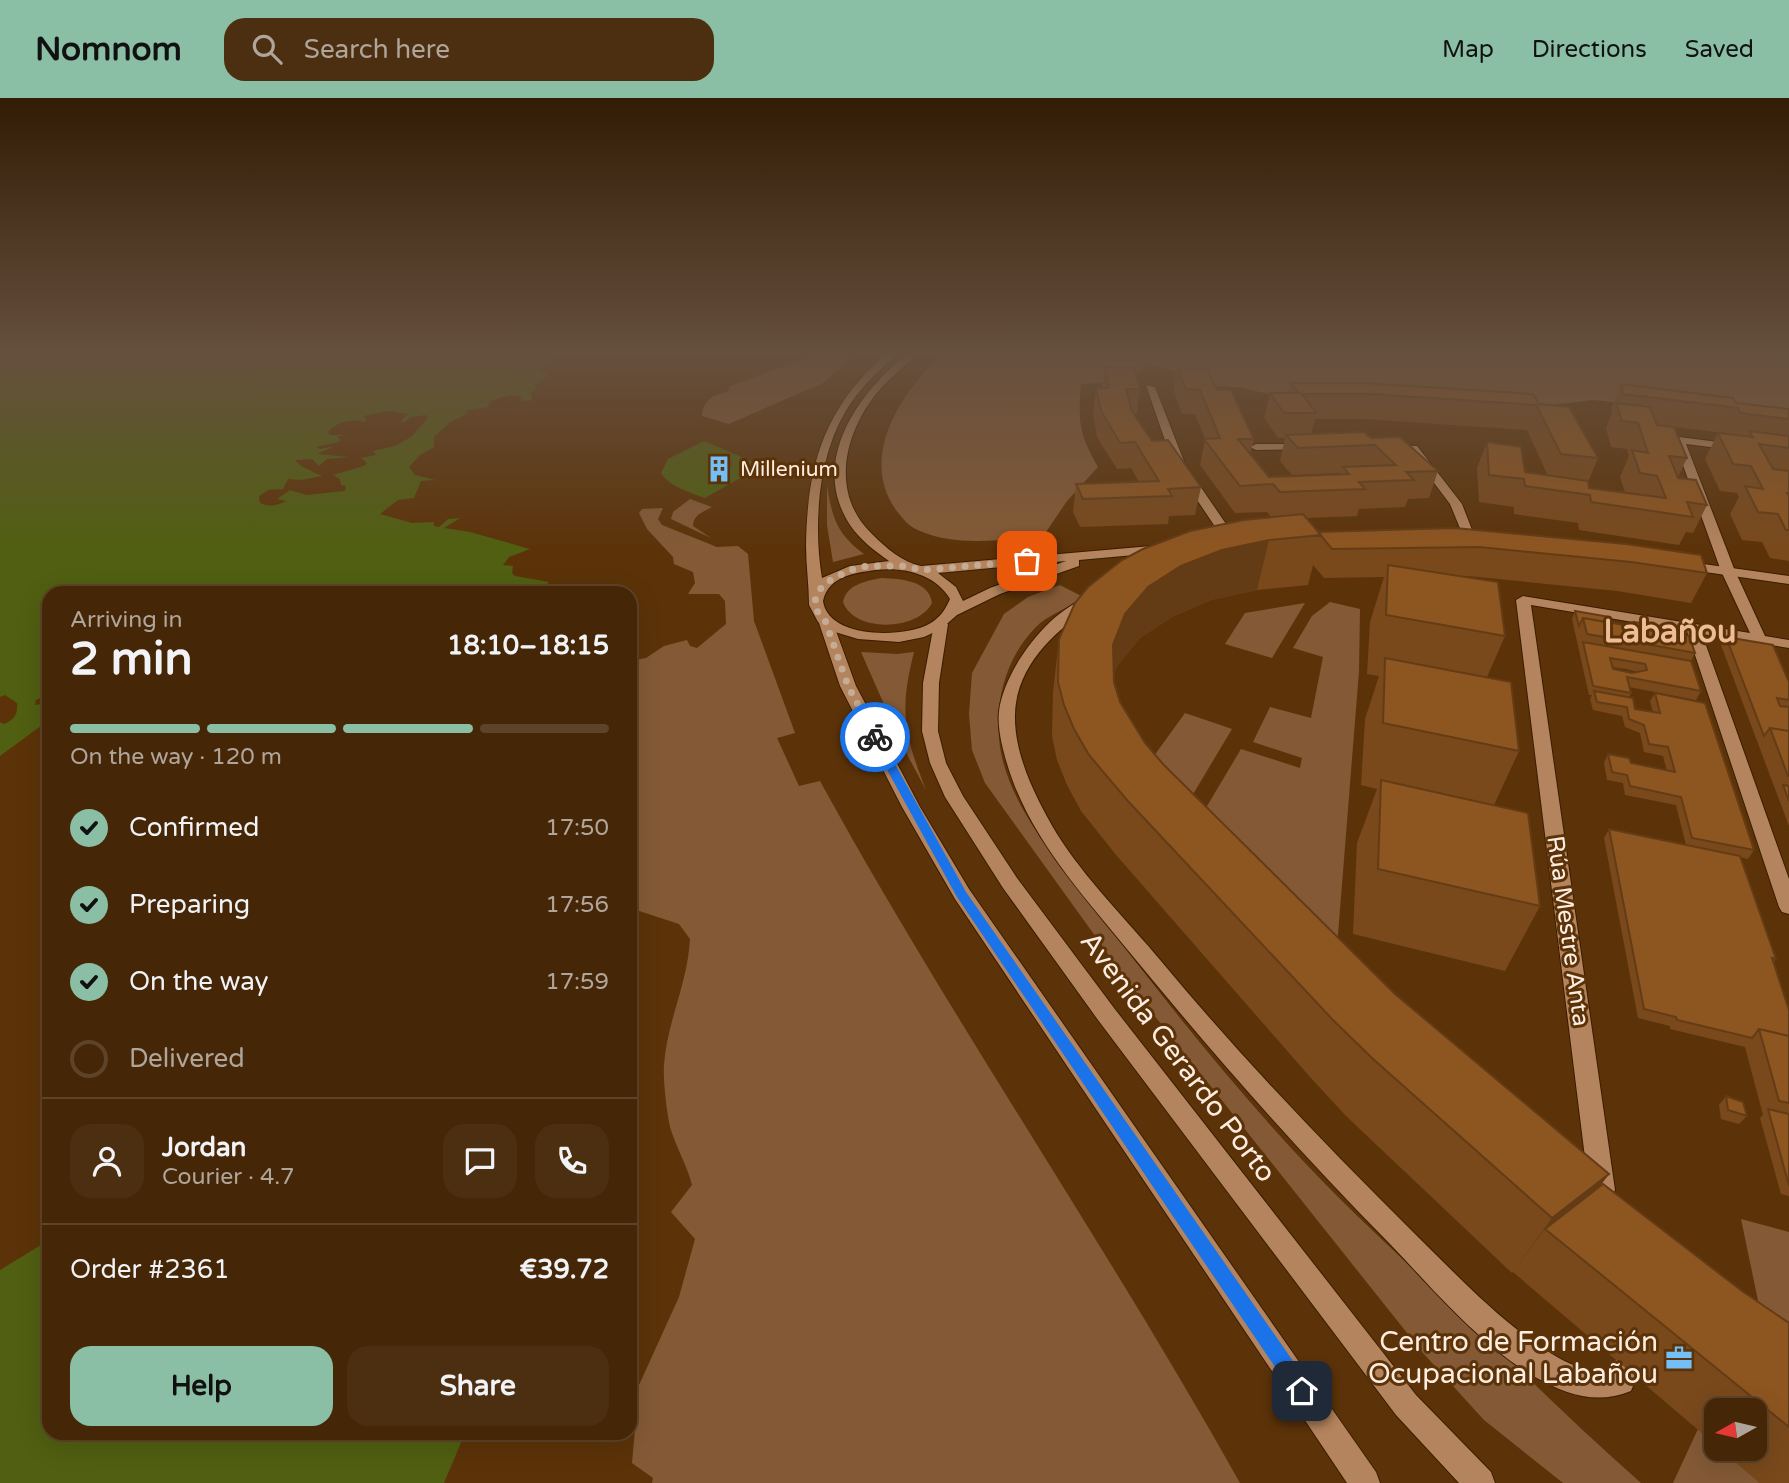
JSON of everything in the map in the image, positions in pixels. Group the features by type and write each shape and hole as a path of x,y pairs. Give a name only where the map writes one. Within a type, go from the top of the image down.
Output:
{"street":[{"path":"818,592 812,569 816,479 825,440 834,419"},
{"path":"855,419 841,453 840,479 844,500 855,523 903,566"},
{"path":"1162,419 1179,464 1239,543 1215,544"},
{"path":"1748,449 1679,440 1728,571 1760,640"},
{"path":"1256,447 1322,447"},
{"path":"1374,448 1413,448 1455,504 1467,536"},
{"path":"922,570 1100,554 1179,552 1146,572"},
{"path":"948,617 957,599 952,587 922,570 903,566 885,565 850,570 825,583 815,601 817,611 839,629 881,638 925,632 995,591 1100,554"},
{"path":"1674,564 1789,580"},
{"path":"1109,590 1065,617 1038,640 1019,670 1011,694 1006,717 1012,752 1023,790 1052,840 1160,976 1333,1170 1470,1304 1516,1345 1562,1376 1587,1384 1609,1386 1621,1381 1626,1369"},
{"name":"Rúa Mestre Anta","path":"1605,1208 1523,600 1693,628"},
{"name":"Avenida Gerardo Porto","path":"948,617 931,683 930,731 939,763 954,797 1010,883 1106,1014 1406,1405 1480,1483"},
{"path":"825,620 848,686 911,807 962,894 1365,1483"},
{"path":"1789,645 1693,628 1789,907"}],"shaded area":[{"path":"0,419 367,420 340,423 328,432 330,435 344,435 337,437 341,440 316,447 320,449 335,446 317,454 349,457 327,459 319,466 312,459 295,460 301,466 322,476 301,480 288,479 283,489 268,490 259,496 260,503 276,505 286,501 277,499 290,490 306,495 345,491 346,486 341,485 340,479 333,475 364,466 367,463 361,458 376,455 373,451 395,446 411,437 427,419 457,419 434,437 434,447 420,455 409,467 415,475 435,480 421,481 414,498 398,500 380,514 412,523 434,522 434,526 439,527 448,519 460,518 444,528 470,532 530,549 509,557 503,565 513,566 512,573 515,576 549,582 546,586 42,586 42,697 36,700 35,705 42,704 42,725 0,756 0,722 4,724 13,718 17,707 17,703 5,695 0,697"},
{"path":"711,419 741,419 729,424"},
{"path":"894,419 1081,419 1087,445 1098,467 1067,501 1044,535 965,541 934,536 909,525 896,510 885,490 883,447"},
{"path":"1745,419 1789,419 1789,429"},
{"path":"704,441 758,464 758,468 705,498 669,482 661,473 668,459"},
{"path":"827,485 837,524 864,554 833,562 827,525"},
{"path":"690,499 712,507 702,512 693,522 693,526 711,538 671,519 673,512"},
{"path":"663,508 658,519 662,525 717,547 738,546 748,554 754,621 795,733 777,738 799,786 820,781 922,958 1137,1307 1240,1483 652,1483 653,1478 632,1463 634,1440 637,1440 639,1385 679,1297 695,1239 671,1212 692,1185 671,1130 664,1072 669,1033 686,971 690,939 679,924 637,910 637,660 646,658 664,646 687,640 690,646 697,648 726,624 725,601 719,594 688,594 695,583 693,572 674,564 673,557 647,529 639,513 642,509"},
{"path":"882,578 905,580 920,585 930,595 932,603 914,619 886,625 860,619 849,612 843,602 849,591 858,584"},
{"path":"1060,585 1085,598 1046,619 1024,641 1008,670 1000,703 998,720 1001,753 1007,775 1028,819 1057,861 1186,1025 1306,1164 1370,1228 1641,1483 1563,1483 1484,1420 1423,1353 1134,990 985,783 972,750 969,714 972,673 1004,614 1028,597"},
{"path":"1330,602 1360,609 1359,671 1335,972 1191,833 1241,749 1300,768 1302,758 1253,742 1270,707 1311,718 1323,657 1293,648 1312,616"},
{"path":"1305,603 1272,658 1225,644 1245,613"},
{"path":"861,652 914,652 906,691 906,722 926,790 901,743"},
{"path":"1185,713 1232,729 1180,816 1146,767"},
{"path":"1741,1219 1789,1232 1789,1449"},
{"path":"42,1244 42,1440 462,1440 444,1483 0,1483 0,1270"},
{"path":"1698,1429 1704,1434 1704,1461 1735,1461 1760,1483 1673,1483"}],"building":[{"path":"1106,419 1137,419 1152,441 1168,440 1201,487 1168,489 1172,496 1083,499 1076,484 1159,481 1135,442 1120,443"},
{"path":"1212,419 1244,419 1254,439 1238,439 1269,477 1349,474 1343,467 1396,465 1375,445 1298,448 1286,435 1364,432 1371,438 1400,437 1438,471 1406,472 1414,480 1359,482 1365,489 1280,492 1273,484 1240,486 1204,439 1220,438"},
{"path":"1543,419 1576,419 1598,458 1561,454"},
{"path":"1621,419 1655,419 1657,425 1674,427 1687,458 1669,456 1678,478 1696,480 1707,505 1687,502 1693,517 1591,502 1590,495 1525,486 1524,479 1489,475 1487,442 1521,447 1525,472 1588,481 1589,488 1666,498 1657,476 1640,473 1632,450 1648,453 1638,423"},
{"path":"1749,431 1789,436 1789,448 1759,444 1773,469 1789,471 1789,530 1786,530 1778,514 1758,512 1745,486 1763,489 1751,466 1733,464 1718,433 1753,437"},
{"path":"711,457 731,459 716,465"},
{"path":"1303,514 1321,535 1269,540 1222,550 1181,566 1148,587 1125,614 1113,645 1114,682 1120,702 1145,743 1163,764 1395,994 1609,1174 1552,1218 1333,1020 1127,800 1089,755 1064,705 1058,682 1059,639 1075,603 1088,587 1122,560 1190,531 1244,520"},
{"path":"1455,528 1626,544 1701,555 1707,573 1631,562 1479,547 1332,549 1318,532"},
{"path":"1388,565 1498,582 1505,636 1386,615"},
{"path":"1575,611 1610,617 1611,623 1583,618 1579,626"},
{"path":"1583,618 1689,636 1695,653 1646,644 1645,639 1627,636 1628,641 1587,634"},
{"path":"1634,622 1680,629 1682,635 1636,627"},
{"path":"1726,637 1773,645 1789,681 1789,700 1777,698 1780,706 1789,707 1789,731 1770,728 1764,736"},
{"path":"1583,642 1691,661 1701,691 1627,677 1631,693 1593,686","holes":["1610,658 1645,664 1647,670 1632,673 1613,669"]},
{"path":"1385,658 1511,682 1519,751 1383,723"},
{"path":"1594,691 1633,698 1635,709 1660,713 1655,693 1705,703 1754,850 1692,838 1681,797 1630,786 1627,775 1612,772 1608,754 1629,758 1631,763 1675,772 1668,747 1649,744 1644,725 1629,719 1627,707 1597,702"},
{"path":"1770,728 1789,731 1789,776 1788,776"},
{"path":"1381,780 1528,813 1540,906 1378,869"},
{"path":"1783,785 1789,786 1789,801"},
{"path":"1609,829 1740,856 1776,959 1772,958 1789,1010 1789,1036 1759,1029 1752,1038 1644,1009"},
{"path":"1759,1029 1789,1036 1789,1103 1779,1101"},
{"path":"1726,1096 1743,1102 1747,1116 1728,1110"},
{"path":"1768,1109 1789,1114 1789,1186"},
{"path":"1603,1184 1742,1291 1789,1323 1789,1427 1768,1410 1768,1398 1753,1398 1545,1229"}],"way so far":[{"path":"875,737 848,686 825,620 817,611 815,601 825,583 850,570 867,566 903,566 922,570 1027,561"}],"place":[{"name":"Millenium","path":"719,469"},
{"name":"Centro de Formación Ocupacional Labañou","path":"1679,1358"}],"district":[{"name":"Labañou","path":"1670,632"}],"route":[{"path":"875,737 911,807 962,894 1302,1391"}]}
